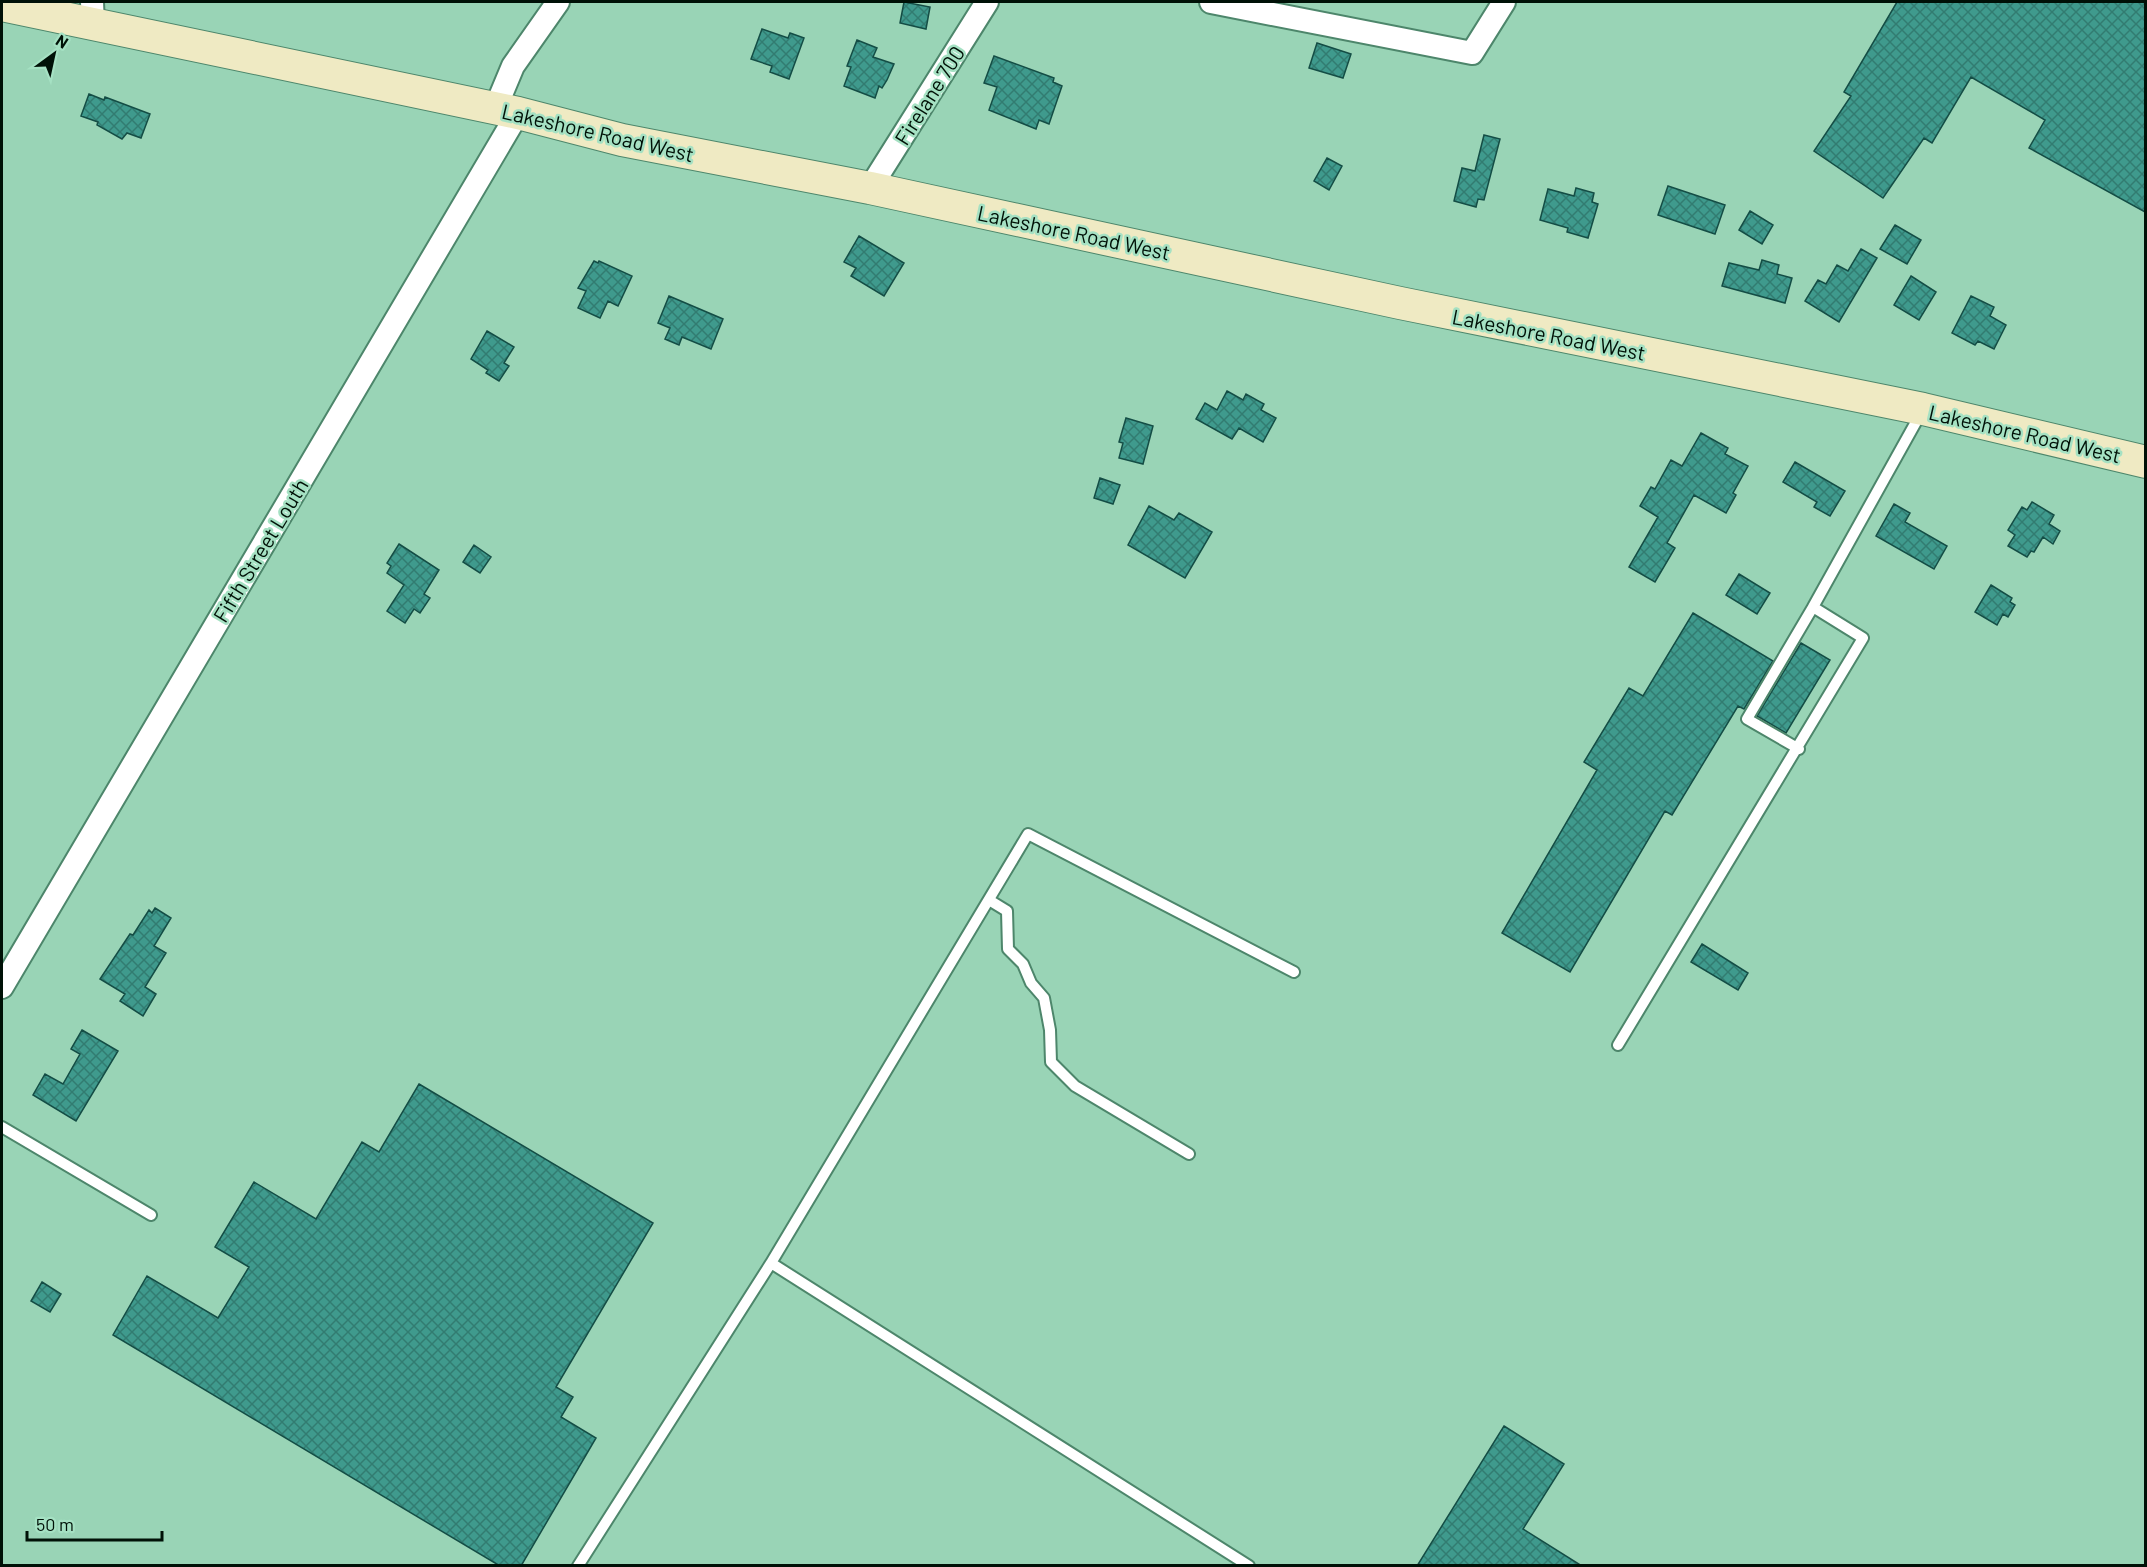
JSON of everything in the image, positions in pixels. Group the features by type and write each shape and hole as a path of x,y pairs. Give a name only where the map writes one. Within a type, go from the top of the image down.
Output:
{"main road":[{"name":"Lakeshore Road West","path":"2,5 92,13 622,140 870,188 1400,303 1923,409 2145,462"}],"street":[{"name":"Fifth Street Louth","path":"2,987 506,111 513,66 558,2"},
{"path":"1211,2 1472,53 1504,2"},
{"name":"Firelane 700","path":"870,188 983,3"}],"lane":[{"path":"1799,749 1747,719 1813,607 1923,409"},
{"path":"1618,1045 1799,749 1863,638 1813,607"},
{"path":"578,1566 771,1263 1028,834 1294,972"},
{"path":"989,900 1007,911 1008,949 1023,964 1031,983 1044,998 1050,1030 1051,1062 1075,1086 1189,1154"},
{"path":"2,1127 151,1215"},
{"path":"771,1263 1249,1566"}],"building":[{"path":"904,2 930,7 926,29 900,23"},
{"path":"1897,2 2145,2 2145,212 2029,148 2045,120 1971,77 1932,143 1924,138 1883,198 1814,151 1851,96 1844,92"},
{"path":"762,29 788,38 790,33 804,38 789,79 770,72 772,66 751,59"},
{"path":"857,40 877,48 873,57 894,64 882,88 879,86 875,98 844,86 851,67 847,66"},
{"path":"1317,43 1351,54 1343,78 1309,68"},
{"path":"994,56 1054,78 1053,82 1062,86 1049,124 1039,120 1036,129 989,110 997,87 984,83"},
{"path":"89,94 104,100 105,97 150,114 141,138 127,133 122,139 97,125 98,122 81,116"},
{"path":"1484,135 1500,139 1484,200 1478,199 1476,207 1454,201 1462,168 1475,171"},
{"path":"1327,158 1342,166 1329,190 1314,181"},
{"path":"1668,186 1725,205 1715,234 1658,215"},
{"path":"1576,188 1594,193 1592,202 1598,204 1588,238 1567,232 1568,228 1540,220 1548,189 1574,196"},
{"path":"1750,211 1773,225 1762,244 1739,230"},
{"path":"1895,225 1921,240 1907,264 1880,249"},
{"path":"859,236 904,263 884,296 851,276 856,268 844,262"},
{"path":"1861,249 1877,258 1839,322 1805,301 1818,280 1826,284 1837,265 1848,271"},
{"path":"1762,260 1779,265 1777,274 1792,278 1785,303 1722,286 1729,263 1759,270"},
{"path":"594,261 598,263 599,261 632,276 618,306 608,301 600,318 578,308 586,291 578,288"},
{"path":"1911,276 1936,292 1919,320 1894,305"},
{"path":"669,296 723,319 711,349 682,337 679,345 665,339 670,328 658,323"},
{"path":"1971,296 1994,307 1990,316 2006,325 1994,349 1978,341 1975,345 1952,333"},
{"path":"487,331 514,347 504,363 509,366 499,381 486,373 488,370 471,359"},
{"path":"1227,391 1243,400 1246,394 1264,404 1261,410 1276,418 1263,442 1239,428 1232,439 1196,419 1205,403 1217,410"},
{"path":"1126,418 1153,426 1143,464 1119,458 1123,443 1119,442"},
{"path":"1701,433 1728,448 1725,454 1748,466 1733,493 1736,495 1726,513 1694,495 1667,543 1675,548 1655,582 1629,567 1658,517 1640,506 1651,487 1655,489 1671,460 1682,466"},
{"path":"1795,462 1845,491 1830,516 1814,507 1817,502 1783,482"},
{"path":"1100,478 1120,485 1113,504 1094,498"},
{"path":"2032,502 2054,515 2049,524 2060,531 2053,544 2043,537 2034,552 2031,551 2027,557 2008,546 2015,535 2008,530 2022,507 2027,510"},
{"path":"1894,504 1910,513 1905,522 1947,546 1934,569 1876,536"},
{"path":"1149,506 1174,520 1179,513 1212,532 1185,578 1128,545"},
{"path":"399,544 439,570 424,594 430,598 420,613 414,609 405,623 387,611 404,585 387,573 391,566 387,563"},
{"path":"474,545 491,557 480,573 463,562"},
{"path":"1739,574 1770,593 1757,614 1726,595"},
{"path":"1991,585 2012,598 2010,602 2015,605 2008,617 2003,614 1997,625 1975,612"},
{"path":"1693,613 1773,661 1744,709 1738,706 1672,815 1665,811 1570,972 1502,933 1597,770 1584,762 1629,688 1643,696"},
{"path":"1801,643 1830,660 1786,733 1757,716"},
{"path":"155,908 171,918 154,946 166,953 145,987 156,994 143,1016 120,1001 125,994 100,979 130,934 133,935 149,910 152,913"},
{"path":"1702,944 1748,973 1738,990 1691,962"},
{"path":"82,1030 118,1051 76,1121 33,1095 45,1074 63,1084 80,1054 71,1049"},
{"path":"419,1084 653,1223 556,1387 573,1397 561,1417 596,1438 521,1566 500,1566 113,1335 147,1276 218,1318 249,1267 215,1247 254,1182 316,1219 362,1142 379,1152"},
{"path":"42,1282 61,1294 50,1312 31,1301"},
{"path":"1504,1426 1564,1464 1523,1529 1582,1566 1417,1566"}]}
